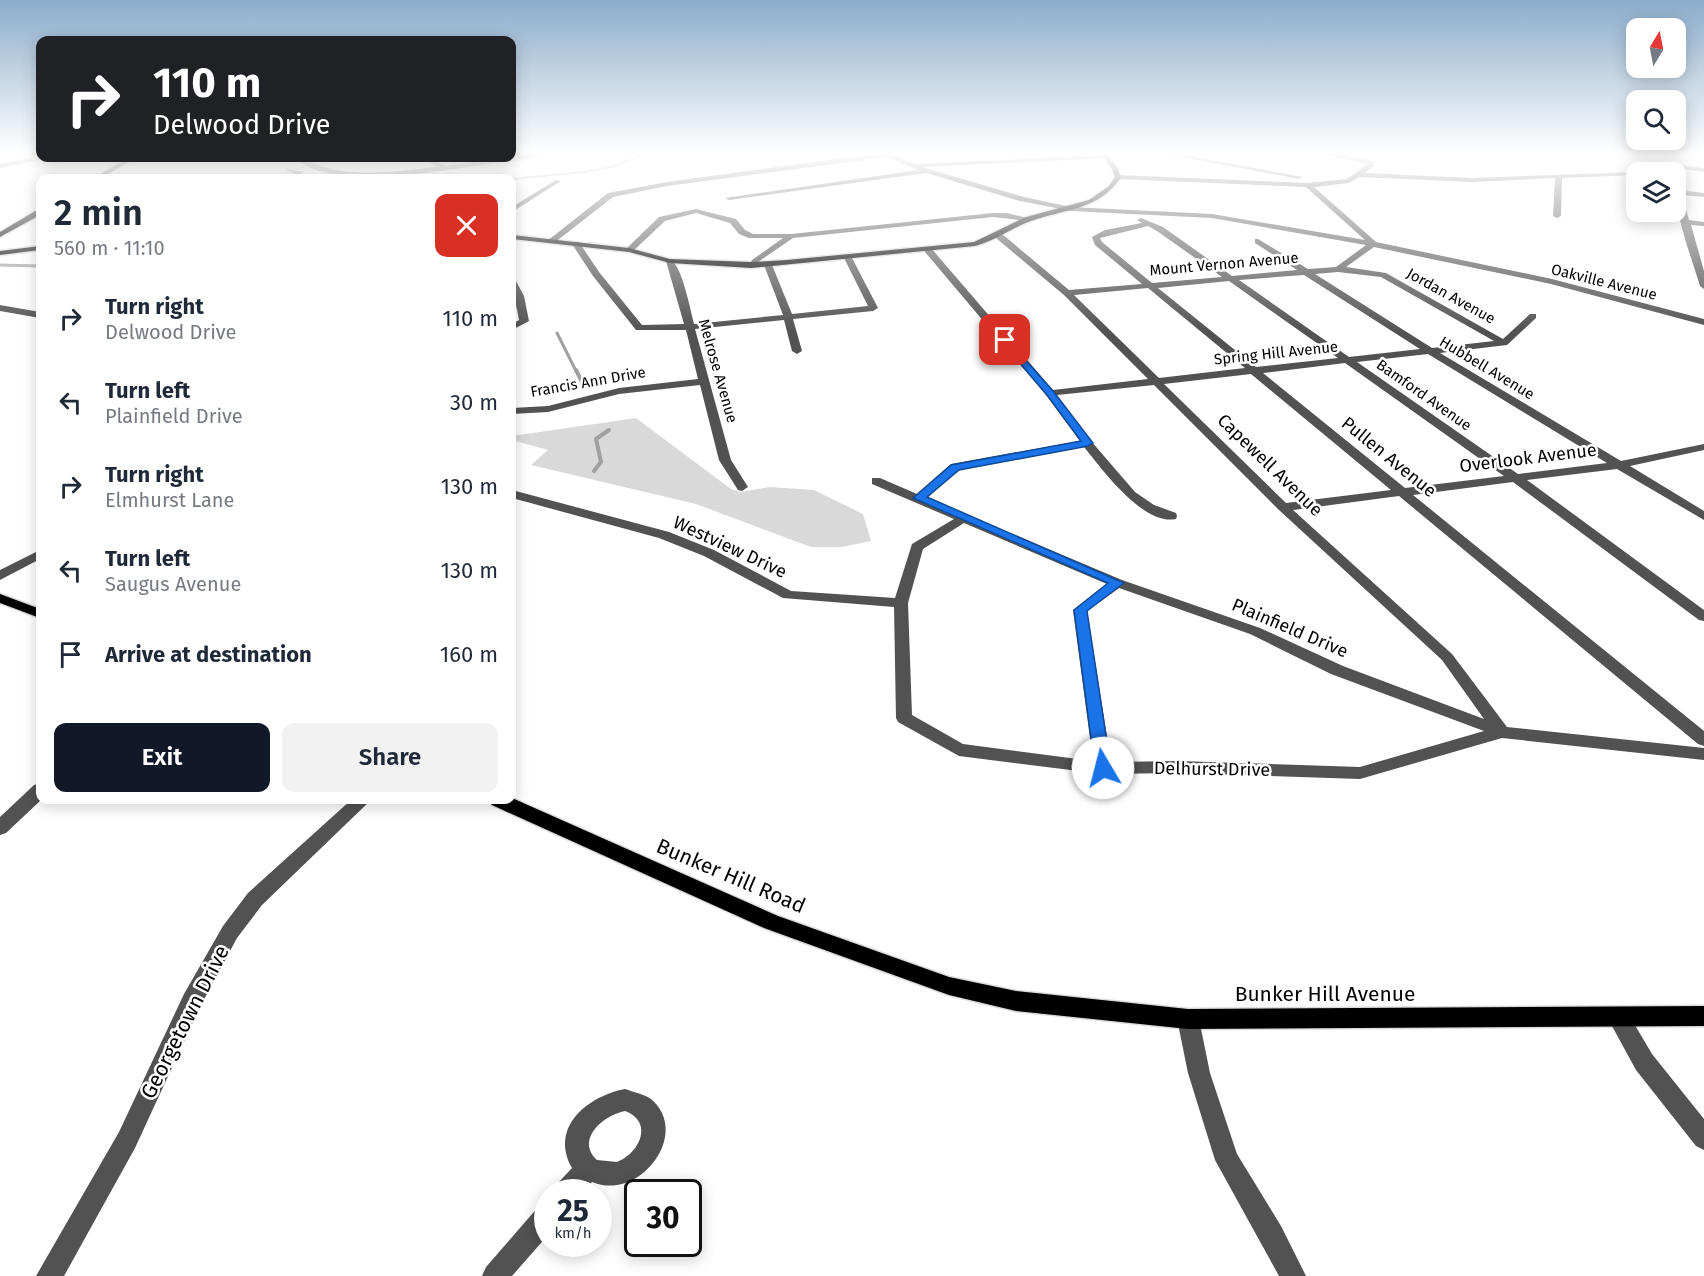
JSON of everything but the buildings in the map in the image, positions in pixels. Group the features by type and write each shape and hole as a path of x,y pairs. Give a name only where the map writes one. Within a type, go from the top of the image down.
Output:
{"main road":[{"path":"516,238 628,250 670,261 768,265 975,244 999,236 1028,219 1052,213"},
{"path":"0,235 36,214"},
{"path":"0,253 36,248"},
{"path":"0,598 36,612"},
{"name":"Bunker Hill Road","path":"507,804 771,922 949,986"},
{"name":"Bunker Hill Avenue","path":"949,986 1016,1001 1188,1019 1704,1016"}],"street":[{"path":"551,242 589,213"},
{"path":"628,250 662,219 689,213"},
{"path":"702,213 733,221 742,232 752,236 791,236 993,215 1028,219"},
{"name":"Bamford Avenue","path":"1123,213 1161,230 1350,361 1517,479 1704,616"},
{"name":"Oakville Avenue","path":"1148,213 1212,216 1372,244 1552,282 1704,322"},
{"path":"1338,269 1372,244 1340,213"},
{"path":"1704,224 1685,222 1704,286"},
{"name":"Pullen Avenue","path":"1149,224 1108,232 1096,237 1098,243 1704,740"},
{"path":"753,263 791,236"},
{"name":"Capewell Avenue","path":"999,236 1068,293 1283,507 1447,657 1502,732"},
{"name":"Hubbell Avenue","path":"1258,241 1431,352 1704,516"},
{"path":"576,244 596,274 639,328 689,327 873,308 848,258"},
{"path":"928,250 1050,393 1131,495 1150,508 1171,516"},
{"path":"1694,256 1704,258"},
{"name":"Melrose Avenue","path":"670,261 725,460 742,487"},
{"path":"768,265 788,316 797,351"},
{"path":"1383,275 1393,266"},
{"name":"Mount Vernon Avenue","path":"1068,293 1338,269 1383,275"},
{"name":"Jordan Avenue","path":"1383,275 1504,343"},
{"path":"516,288 520,296 524,321 516,325"},
{"path":"0,308 36,314"},
{"path":"1504,343 1533,316"},
{"name":"Spring Hill Avenue","path":"1050,393 1504,343"},
{"name":"Francis Ann Drive","path":"516,411 548,409 620,391 705,381"},
{"path":"919,498 955,467 1088,443"},
{"name":"Overlook Avenue","path":"1283,507 1620,465 1704,447"},
{"name":"Plainfield Drive","path":"876,481 1117,583 1256,631 1337,670 1502,732 1704,754"},
{"name":"Westview Drive","path":"516,495 664,535 709,553 788,595 901,603"},
{"name":"Delhurst Drive","path":"965,517 917,546 901,603 904,718 959,750 1103,768 1178,767 1360,772 1502,732"},
{"path":"0,576 36,556"},
{"path":"1103,768 1080,610 1117,583"},
{"path":"0,828 36,794"},
{"name":"Georgetown Drive","path":"49,1276 127,1140 192,1001 230,932 255,899 358,804"},
{"path":"1618,1017 1644,1062 1704,1138"},
{"path":"1188,1019 1199,1073 1227,1160 1272,1235 1293,1276"},
{"path":"578,1179 588,1168"},
{"path":"495,1276 534,1231"}],"shaded area":[{"path":"636,418 731,489 740,492 770,487 814,490 863,514 871,541 842,547 811,547 696,504 531,465 548,450 516,441 516,435"}],"waterway":[{"path":"0,265 36,266"},
{"path":"557,333 576,371"},
{"path":"576,370 583,384"},
{"path":"594,471 601,462 596,439 609,430"}],"route":[{"path":"1005,340 1088,443 955,467 919,498 1117,583 1080,610 1103,768"}]}
